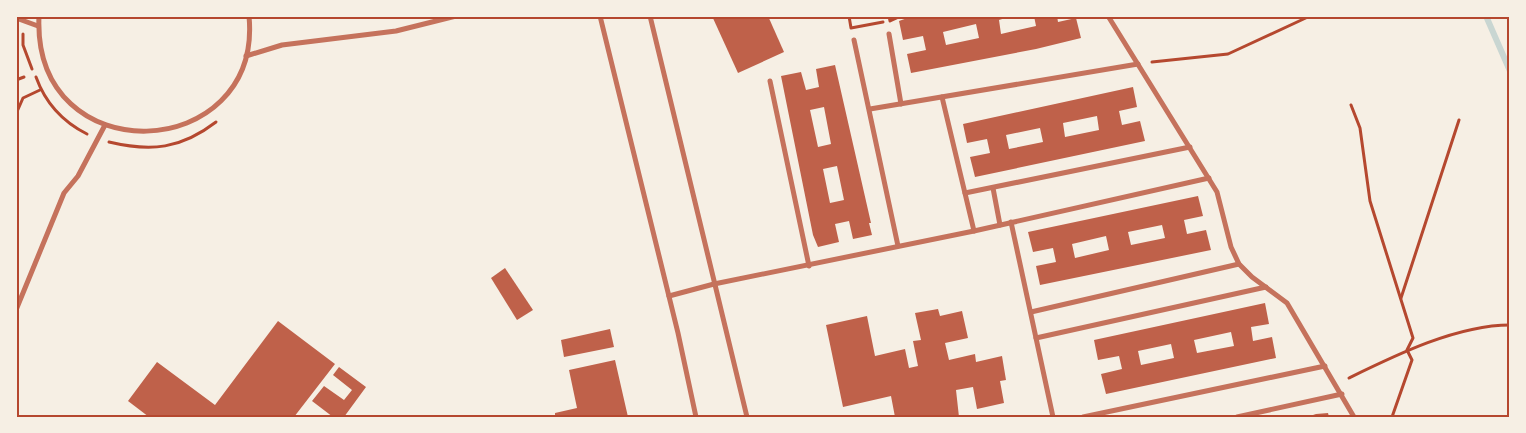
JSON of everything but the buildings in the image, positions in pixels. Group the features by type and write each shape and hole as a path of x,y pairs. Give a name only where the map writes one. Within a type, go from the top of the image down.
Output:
{"street":[{"path":"39,16 38,26 41,51 56,86 83,113 105,125 125,131 145,133 166,130 186,124 204,114 220,101 232,85 246,56 250,32 249,16"},
{"path":"246,56 282,45 396,31 456,16"},
{"path":"600,16 669,296 696,417"},
{"path":"650,16 747,417"},
{"path":"1108,16 1209,178 1222,206 1231,247 1239,264 1252,277 1287,303 1354,417"},
{"path":"16,18 38,26"},
{"path":"889,34 901,104"},
{"path":"854,40 898,246"},
{"path":"870,109 1138,64"},
{"path":"770,81 809,266"},
{"path":"942,97 974,231"},
{"path":"16,310 64,193 78,176 105,125"},
{"path":"965,194 1190,147"},
{"path":"669,296 714,284 974,231 1209,178"},
{"path":"993,188 1000,225"},
{"path":"1012,222 1053,417"},
{"path":"1031,312 1239,264"},
{"path":"1036,338 1266,287"},
{"path":"1083,417 1325,366"},
{"path":"1237,417 1342,394"}],"path":[{"path":"849,16 852,28 901,16"},
{"path":"1138,64 1228,54 1310,16"},
{"path":"889,18 889,34"},
{"path":"22,20 23,45 40,90 51,106 75,128 97,139 137,148 170,145 202,132 222,117"},
{"path":"16,80 24,77"},
{"path":"16,114 23,98 40,90"},
{"path":"1351,105 1360,128 1370,201 1413,338 1407,350"},
{"path":"1400,298 1459,120"},
{"path":"1349,378 1407,350 1489,325 1510,325"},
{"path":"1392,417 1412,360 1407,350"}],"waterway":[{"path":"1486,16 1510,71"}]}
